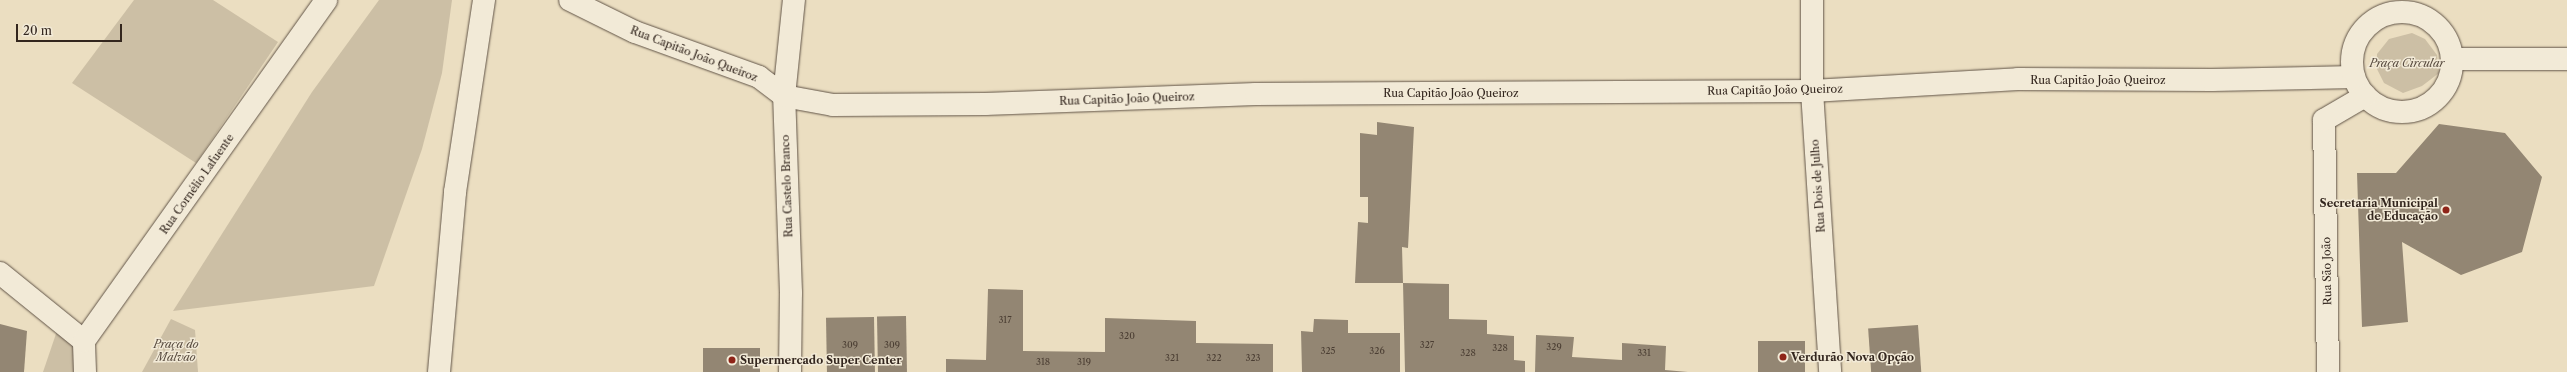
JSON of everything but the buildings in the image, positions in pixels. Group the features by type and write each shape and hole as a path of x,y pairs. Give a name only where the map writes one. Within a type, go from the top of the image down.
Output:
{"street":[{"name":"Rua Cornélio Lafuente","path":"84,341 326,0"},
{"path":"439,372 455,192 484,0"},
{"name":"Rua Capitão João Queiroz","path":"570,0 635,32 759,77 784,96 833,105 985,104 1256,94 1812,91 2018,79 2212,80 2354,77"},
{"name":"Rua Castelo Branco","path":"790,372 791,293 784,96 794,0"},
{"name":"Rua Dois de Julho","path":"1812,0 1812,91 1830,372"},
{"path":"2388,8 2420,15 2439,28 2446,36 2453,59 2448,85 2432,104 2408,113 2383,109 2365,96 2354,77 2352,63 2354,49 2368,25 2388,8"},
{"path":"2453,59 2567,59"},
{"name":"Rua São João","path":"2328,372 2324,120 2365,96"},
{"path":"0,273 84,341 85,372"}],"green space":[{"path":"134,0 213,0 278,42 196,163 72,83"},
{"path":"379,0 452,0 442,73 422,149 374,286 173,311 312,92"},
{"name":"Praça Circular","path":"2412,33 2425,39 2437,55 2439,73 2422,86 2403,93 2384,83 2377,69 2377,54 2389,39"},
{"name":"Praça do Malvão","path":"171,319 195,330 198,372 142,372"},
{"path":"60,322 84,341 85,372 43,372"}],"place":[{"name":"Secretaria Municipal de Educação","path":"2446,210"},
{"name":"Verdurão Nova Opção","path":"1783,357"},
{"name":"Supermercado Super Center","path":"732,360"}]}
